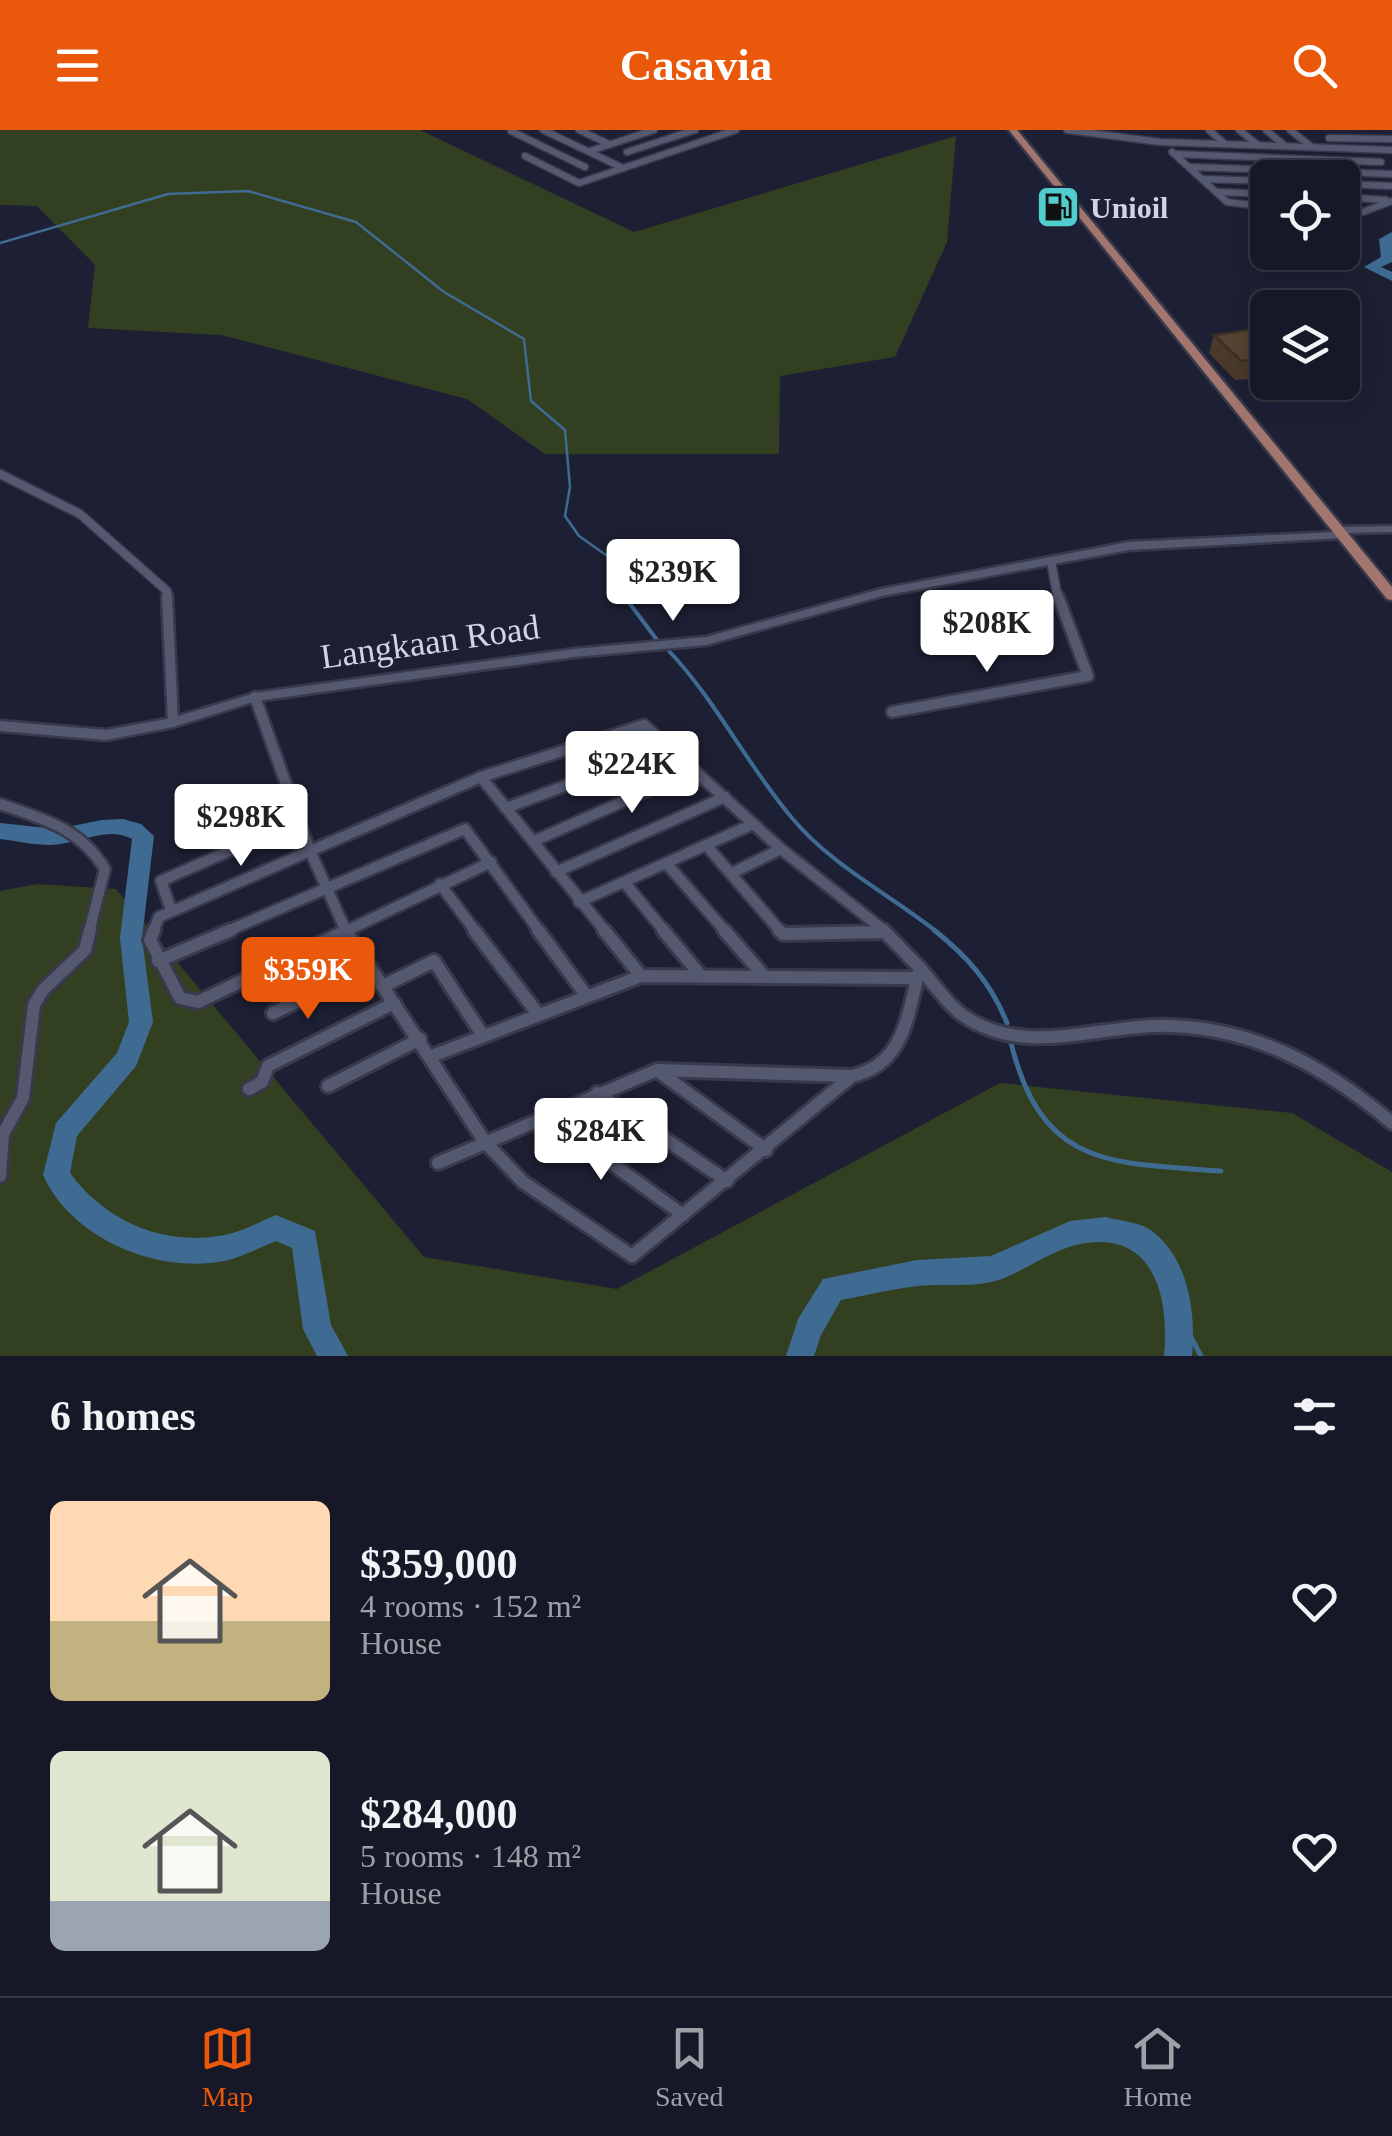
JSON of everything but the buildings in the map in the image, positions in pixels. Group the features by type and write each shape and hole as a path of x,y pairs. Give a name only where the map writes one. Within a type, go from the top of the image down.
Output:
{"main road":[{"path":"1014,130 1392,596"}],"street":[{"path":"515,130 511,131 585,168"},
{"path":"543,130 624,168"},
{"path":"579,130 610,144"},
{"path":"615,130 631,138"},
{"path":"589,152 653,130"},
{"path":"644,161 627,152 695,130"},
{"path":"525,156 579,183 735,130"},
{"path":"1067,130 1160,142 1391,150"},
{"path":"1178,130 1194,143"},
{"path":"1209,130 1226,144"},
{"path":"1240,130 1258,145"},
{"path":"1266,130 1282,146 1286,158"},
{"path":"1290,130 1313,147"},
{"path":"1318,130 1343,149"},
{"path":"1328,138 1392,140"},
{"path":"1160,142 1231,204 1250,206"},
{"path":"1381,162 1391,150"},
{"path":"1175,154 1381,162 1392,174"},
{"path":"562,174 608,160"},
{"path":"1189,167 1250,169"},
{"path":"1360,174 1392,174"},
{"path":"1203,179 1250,180"},
{"path":"1360,185 1392,186"},
{"path":"1217,192 1250,193"},
{"path":"1360,199 1392,201"},
{"path":"1360,212 1392,201"},
{"path":"0,474 80,514 168,591 173,722"},
{"name":"Langkaan Road","path":"0,726 106,735 173,722 255,697 574,653 706,641 882,593 1129,546 1392,532"},
{"path":"892,712 1088,676 1060,609 1050,561"},
{"path":"255,697 297,821 344,929 432,1056 485,1142 523,1182 632,1256 852,1076"},
{"path":"491,862 198,1002 180,998 150,940 159,917 171,910 481,777 644,725 781,850 886,932 919,973 963,1016 991,1031 1058,1037 1171,1026 1230,1034 1290,1050 1317,1064 1392,1123"},
{"path":"506,808 669,748"},
{"path":"534,841 694,770"},
{"path":"481,777 641,976"},
{"path":"556,872 725,797"},
{"path":"0,804 56,821 82,836 104,869 85,950 43,990 34,1005 23,1098 3,1134 0,1176"},
{"path":"171,910 162,881 297,821"},
{"path":"579,902 753,824"},
{"path":"158,961 464,828 586,995"},
{"path":"706,846 783,934 886,932"},
{"path":"732,872 781,850"},
{"path":"667,864 764,976"},
{"path":"625,883 701,976"},
{"path":"440,884 538,1014"},
{"path":"383,986 434,961 482,1034"},
{"path":"272,1013 370,967"},
{"path":"432,1056 641,976 919,973"},
{"path":"438,1163 597,1092 657,1070 874,1074 900,1047 919,973"},
{"path":"249,1089 262,1082 268,1066 394,1004"},
{"path":"328,1086 420,1039"},
{"path":"657,1070 766,1150"},
{"path":"597,1092 727,1180"},
{"path":"545,1115 683,1215"}],"green space":[{"path":"0,130 420,130 634,232 956,136 947,242 895,357 780,376 779,454 545,454 467,399 221,335 88,328 95,265 37,206 0,205"},
{"path":"37,884 116,889 424,1257 617,1289 1000,1083 1292,1113 1392,1172 1392,1356 0,1356 0,891"}],"waterway":[{"path":"0,243 168,194 248,191 356,222 444,292 524,339 531,401 565,430 570,487 565,516 579,536 616,562 624,599"},
{"path":"1392,236 1385,239 1388,259 1371,267 1392,277"},
{"path":"624,596 657,640"},
{"path":"669,651 702,691 776,798 808,835 937,932"},
{"path":"0,831 57,837 113,826 143,836 131,938 141,1022 127,1059 65,1131 56,1175 86,1211 125,1236 147,1244 194,1251 217,1249 276,1228 305,1240 317,1329 334,1356"},
{"path":"934,930 977,971 1007,1023"},
{"path":"1011,1043 1024,1084 1041,1115 1062,1136 1086,1151 1146,1165 1221,1171"},
{"path":"800,1356 808,1329 833,1288 917,1273 992,1269 1070,1234 1106,1230 1142,1239 1171,1274 1180,1335 1178,1356"},
{"path":"1172,1301 1201,1356"}],"place":[{"name":"Unioil","path":"1058,207"}]}
